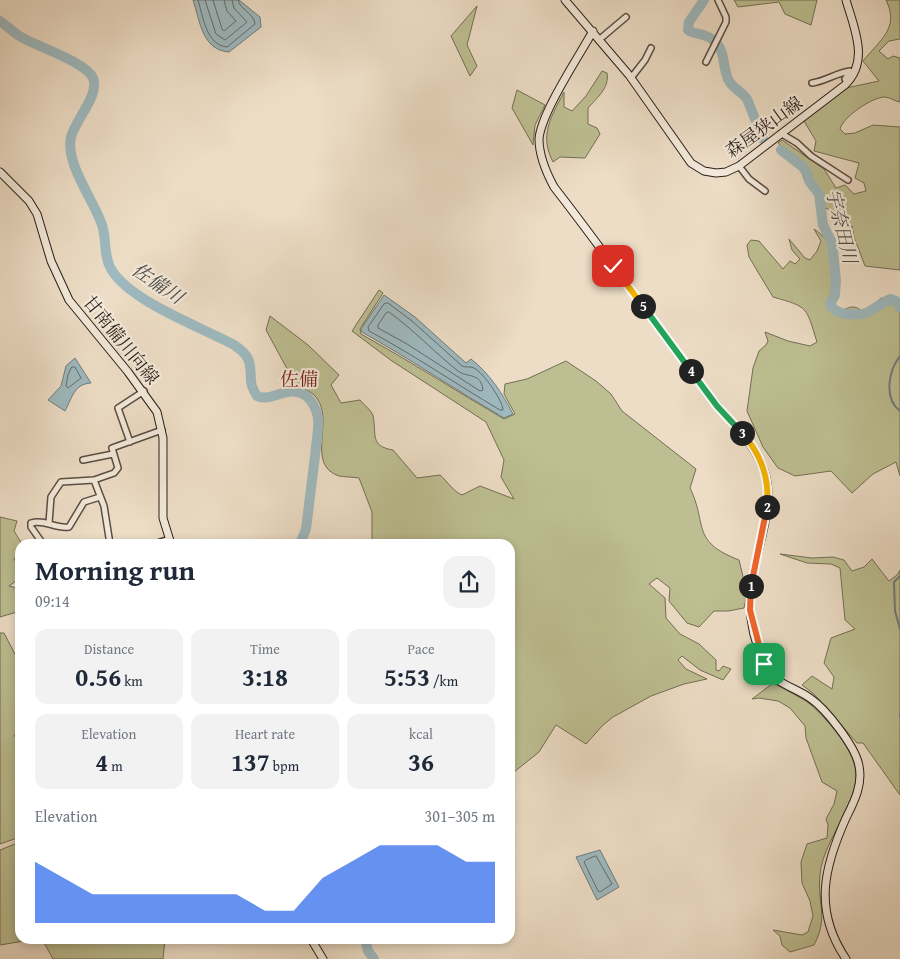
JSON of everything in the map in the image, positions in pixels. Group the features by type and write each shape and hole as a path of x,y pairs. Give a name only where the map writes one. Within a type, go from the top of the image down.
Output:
{"street":[{"name":"森屋狭山線","path":"565,0 632,78 683,154 691,163 704,171 716,173 726,172 739,166 848,82 855,71 859,50 846,0"},
{"path":"706,62 724,29 726,16 718,0"},
{"path":"600,39 626,17"},
{"path":"593,31 543,120 539,139 540,148 549,178 554,187 712,400 750,442 762,463 767,482 768,501 749,601 760,654 764,664 775,679 808,696 819,706 850,745 860,766 861,775 857,794 834,846 826,875 828,918 834,939 846,959"},
{"path":"632,78 651,48"},
{"path":"812,83 825,81 834,75 850,71 845,79 848,82"},
{"path":"782,134 797,143 818,161 848,180"},
{"path":"739,166 749,179 765,190"},
{"name":"甘南備川向線","path":"0,172 29,201 38,214 51,261 69,300 144,391 157,412 162,430 162,512 169,539"},
{"path":"130,442 118,408 144,391"},
{"path":"49,523 51,497 61,482 94,480 117,471 118,468 112,448 162,430"},
{"path":"83,460 113,454"},
{"path":"94,480 100,497 109,539"},
{"path":"39,539 31,527 31,523 49,523 60,528 69,527 84,502 100,497"},
{"path":"314,944 323,959"}],"green space":[{"path":"734,0 817,0 811,25 785,14 779,2 738,7"},
{"path":"886,0 900,0 900,39 889,41 879,51 888,59 893,56 900,58 900,102 885,97 873,100 846,119 840,129 845,134 855,133 873,125 900,127 900,270 865,266 852,226 843,222 842,208 833,212 820,205 814,191 804,179 799,164 778,143 782,140 824,169 836,188 845,185 854,194 866,191 864,183 855,178 859,163 814,151 816,141 804,121 846,88 879,81 863,61 881,40 889,26 891,18"},
{"path":"477,6 467,45 477,66 470,76 451,36"},
{"path":"602,71 607,73 607,83 588,108 588,124 597,128 600,134 585,158 560,157 553,162 547,143 548,126 564,92 564,107 572,111 586,96"},
{"path":"517,90 545,105 535,125 533,145 512,108"},
{"path":"814,229 830,245 833,252 837,266 834,301 839,313 855,307 864,313 881,298 895,303 900,302 900,476 896,462 873,474 852,493 831,471 795,476 778,468 763,447 747,411 753,368 759,351 768,341 765,332 788,341 810,346 817,342 811,322 804,310 794,303 773,297 749,257 747,245 751,240 759,241 783,269 790,261 795,264 800,259 792,250 789,239 805,258 810,260 817,251 821,241"},
{"path":"379,290 383,293 360,329 361,334 504,419 515,414 504,394 505,384 527,379 566,361 596,381 611,394 622,411 696,469 690,488 703,531 713,546 739,560 747,593 744,608 714,611 699,627 687,623 669,601 670,588 657,578 649,584 665,598 666,618 680,634 699,644 716,660 716,670 719,671 723,666 731,669 723,680 700,670 682,656 678,660 686,669 707,679 684,684 651,696 613,717 586,744 556,725 539,752 515,771 515,539 372,539 372,512 359,478 339,476 329,471 324,463 322,453 322,409 312,393 289,384 291,376 266,330 270,316 308,345 339,375 331,385 341,403 360,400 372,414 377,442 380,446 393,450 417,478 440,475 453,489 462,495 480,486 514,499 501,477 504,460 486,422 392,361 352,331"},
{"path":"0,517 17,521 14,531 19,539 15,539 15,582 9,586 15,588 15,612 0,617"},
{"path":"780,554 812,558 833,557 844,560 852,571 864,567 872,559 889,581 900,570 900,795 863,743 857,743 814,694 802,685 812,676 832,689 834,677 824,663 831,638 855,629 845,620 840,568 831,564 807,563"},
{"path":"0,633 4,633 15,654 15,839 0,844"},
{"path":"772,684 806,701 824,718 840,737 852,757 856,776 851,799 826,851 821,867 819,885 822,918 818,935 814,945 790,952 782,945 780,936 773,930 802,935 808,932 813,916 810,901 802,883 801,862 807,844 827,838 828,825 826,819 834,804 837,791 822,782 806,738 805,726 790,708 778,701 759,698 752,699"},
{"path":"15,844 15,942 0,945 0,850"},
{"path":"45,944 164,944 163,959 53,959"}],"water":[{"path":"193,0 239,0 260,17 261,27 229,52 220,50 213,46 204,33"},
{"path":"384,295 415,317 466,363 471,359 478,365 495,384 513,414 504,418 362,332 361,329"},
{"path":"75,358 91,383 77,389 65,411 48,400 61,386 66,366"},
{"path":"600,850 619,887 597,900 576,857"}],"waterway":[{"name":"宇奈田川","path":"704,0 689,22 688,30 706,36 713,40 720,48 728,79 747,99 763,139"},
{"name":"佐備川","path":"0,21 28,41 81,66 93,78 93,92 73,130 70,148 76,170 102,225 109,264 119,280 130,290 159,308 241,350 249,360 252,386 257,396 262,398 286,392 298,392 308,397 314,405 318,418 318,433 306,529 302,539"},
{"name":"宇奈田川","path":"781,150 803,167 809,181 819,194 823,225 832,243 836,280 835,295 830,304 832,308 846,314 862,314 890,299 896,301 900,307"},
{"path":"900,356 893,369 890,384 891,399 900,411"},
{"path":"900,576 894,582 895,611 900,629"},
{"name":"佐備川","path":"366,944 368,951 374,959"}],"district":[{"name":"佐備","path":"299,379"}],"route":[{"path":"613,266 717,406 750,442 762,463 767,482 768,501 749,601 752,621 764,664"}]}
